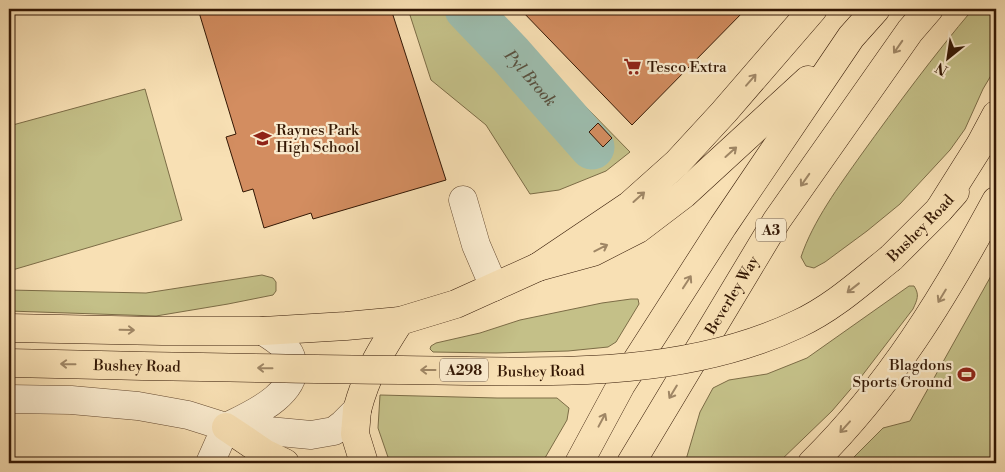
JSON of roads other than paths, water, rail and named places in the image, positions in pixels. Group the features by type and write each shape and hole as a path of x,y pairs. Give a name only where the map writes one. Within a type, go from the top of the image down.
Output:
{"main road":[{"path":"538,267 630,205 677,163 813,9"},
{"path":"9,328 263,331 400,321 456,304 538,267 592,252 638,229 684,194 789,99 876,9"},
{"name":"Beverley Way","path":"631,463 777,220 910,31 929,9"},
{"path":"579,463 621,385 707,251 851,37"},
{"path":"939,210 980,145 996,115"},
{"name":"Bushey Road","path":"9,363 349,370 537,371 606,369 674,361 722,351 799,324 837,301 891,258 939,210 996,143"},
{"path":"812,463 879,390 926,323 967,255 996,201"},
{"path":"364,463 355,434 357,410 363,387 376,358 400,321"},
{"path":"226,427 266,454 285,463"}],"street":[{"path":"463,200 476,245 494,287"},
{"path":"210,463 226,427 256,413 280,395 292,377 291,356 280,342 263,331"},
{"path":"9,399 71,400 138,406 188,415 226,427 311,435 334,431 344,424 357,410"}],"waterway":[{"name":"Pyl Brook","path":"467,9 511,55 592,147"}],"place":[{"name":"Tesco Extra","path":"633,67"},
{"name":"Raynes Park High School","path":"262,139"},
{"name":"Blagdons Sports Ground","path":"966,374"}]}
